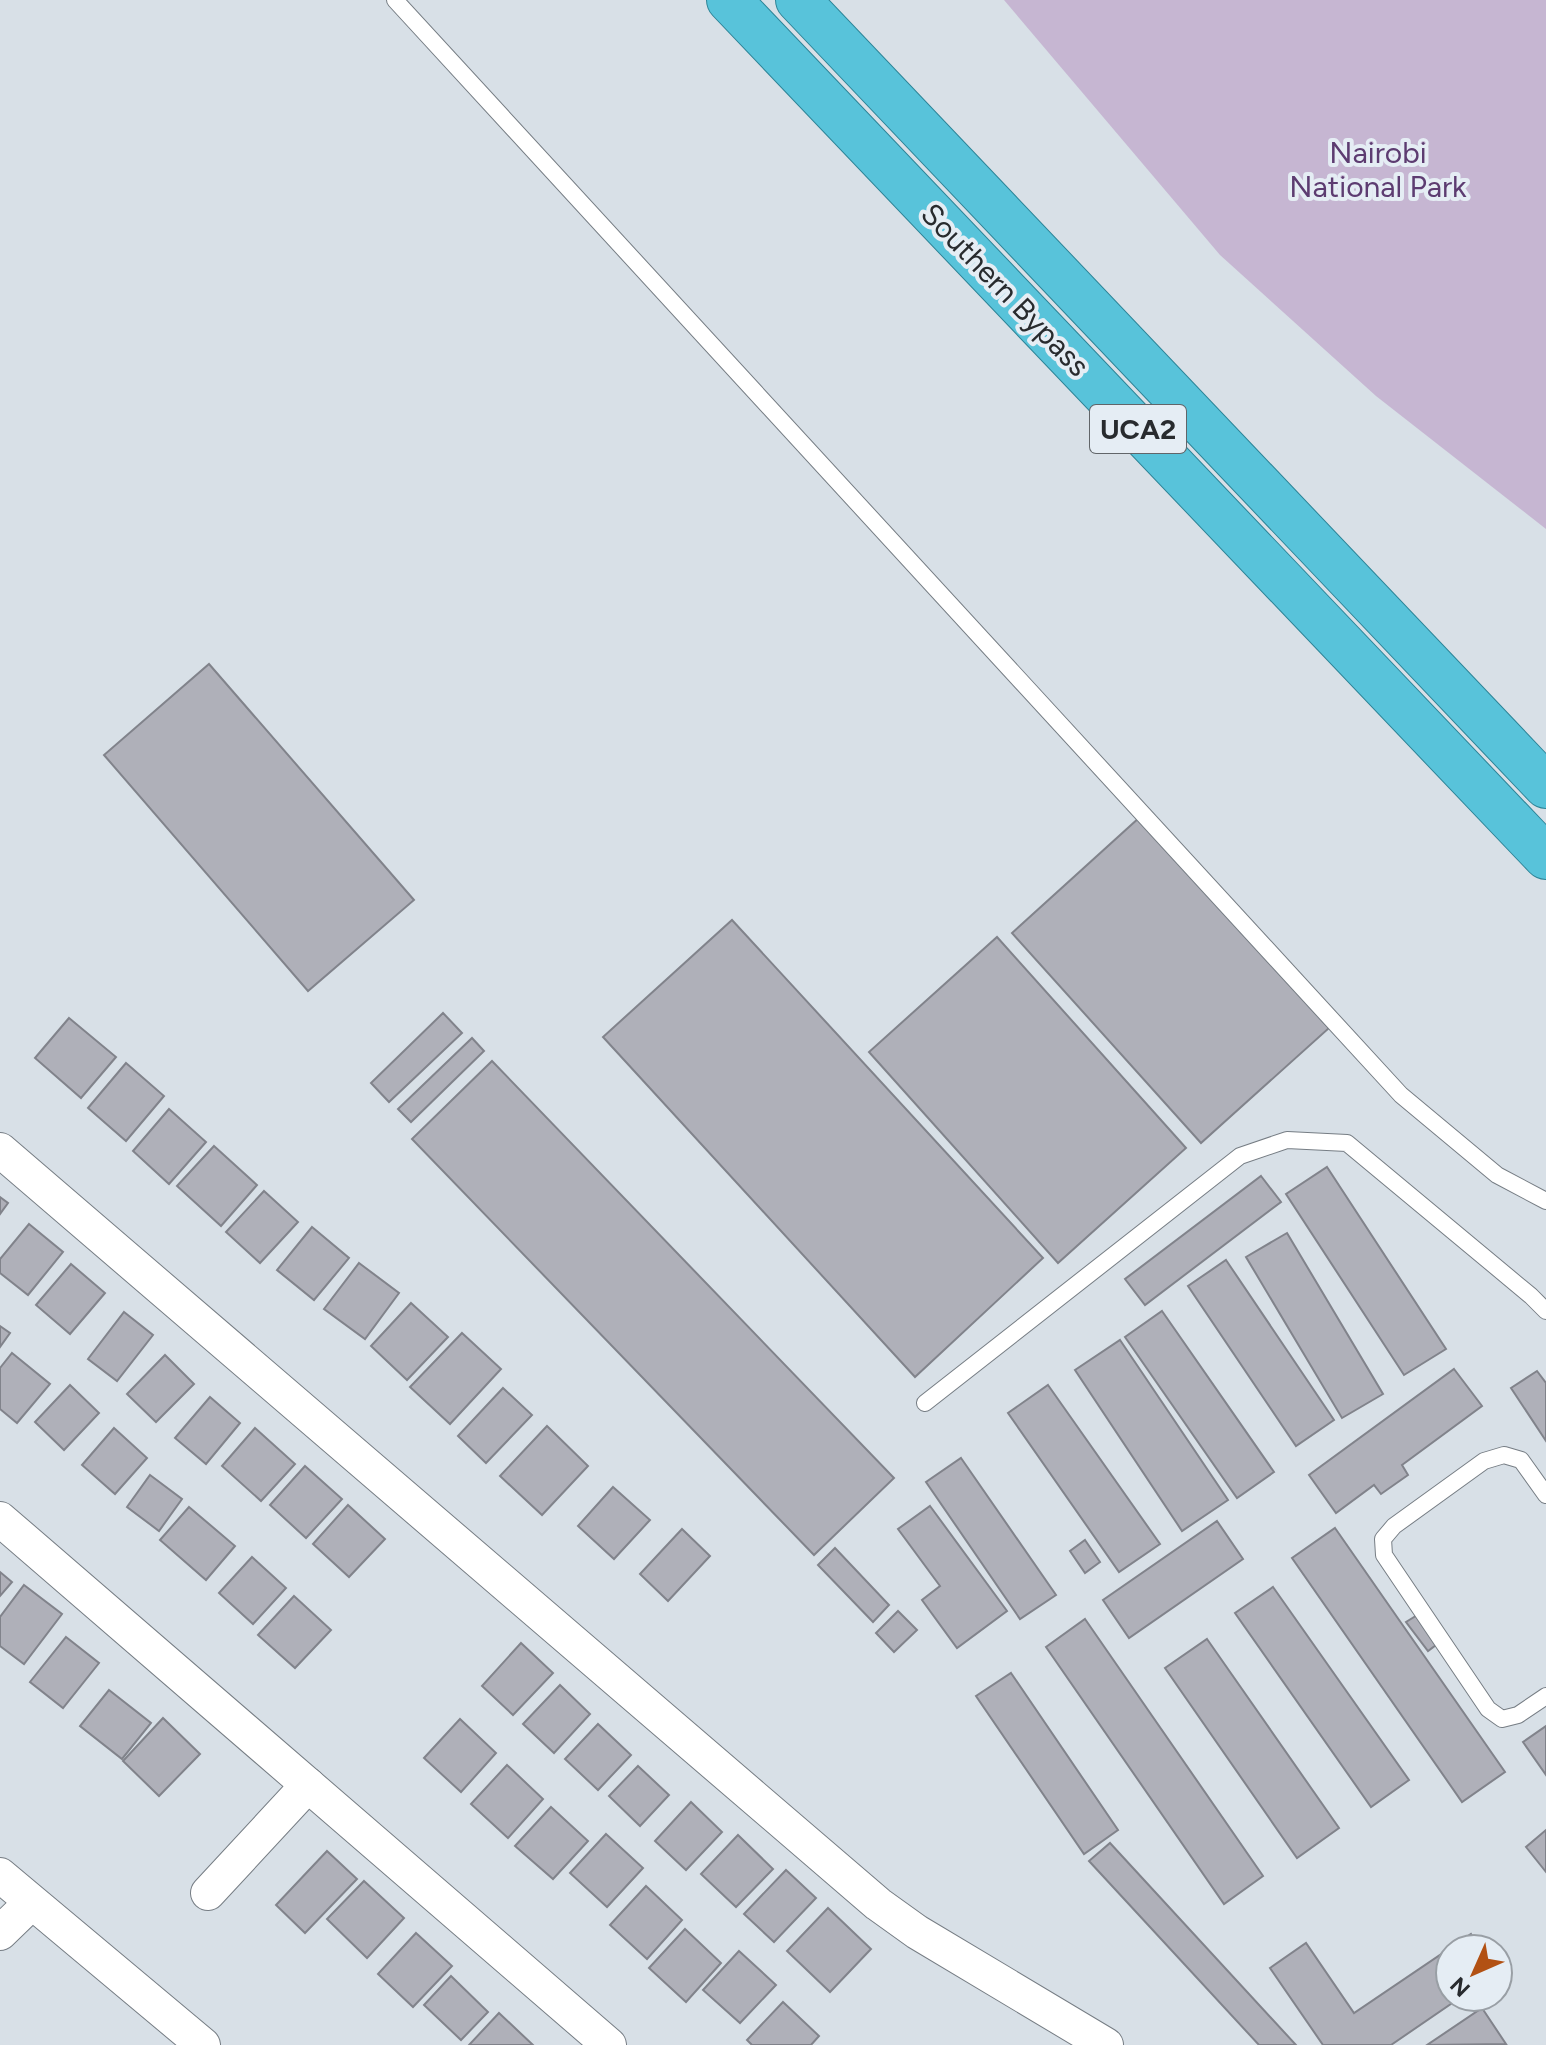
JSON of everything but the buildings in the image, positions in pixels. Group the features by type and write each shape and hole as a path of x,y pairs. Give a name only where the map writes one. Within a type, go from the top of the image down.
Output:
{"highway":[{"name":"Southern Bypass","path":"729,0 1546,857"},
{"name":"Southern Bypass","path":"798,0 1546,786"}],"street":[{"path":"0,1150 878,1904 917,1932 1106,2045"},
{"path":"0,1519 609,2045"},
{"path":"208,1893 308,1785"},
{"path":"0,1875 203,2045"},
{"path":"0,1933 31,1903"}],"lane":[{"path":"395,0 1401,1095 1497,1175 1546,1201"},
{"path":"925,1403 1240,1156 1287,1140 1347,1143 1546,1311"},
{"path":"1546,1495 1521,1460 1504,1455 1484,1461 1394,1526 1383,1539 1384,1555 1488,1709 1502,1719 1518,1715 1546,1696"}],"green space":[{"name":"Nairobi National Park","path":"1004,0 1546,0 1546,529 1376,396 1220,255"}]}
